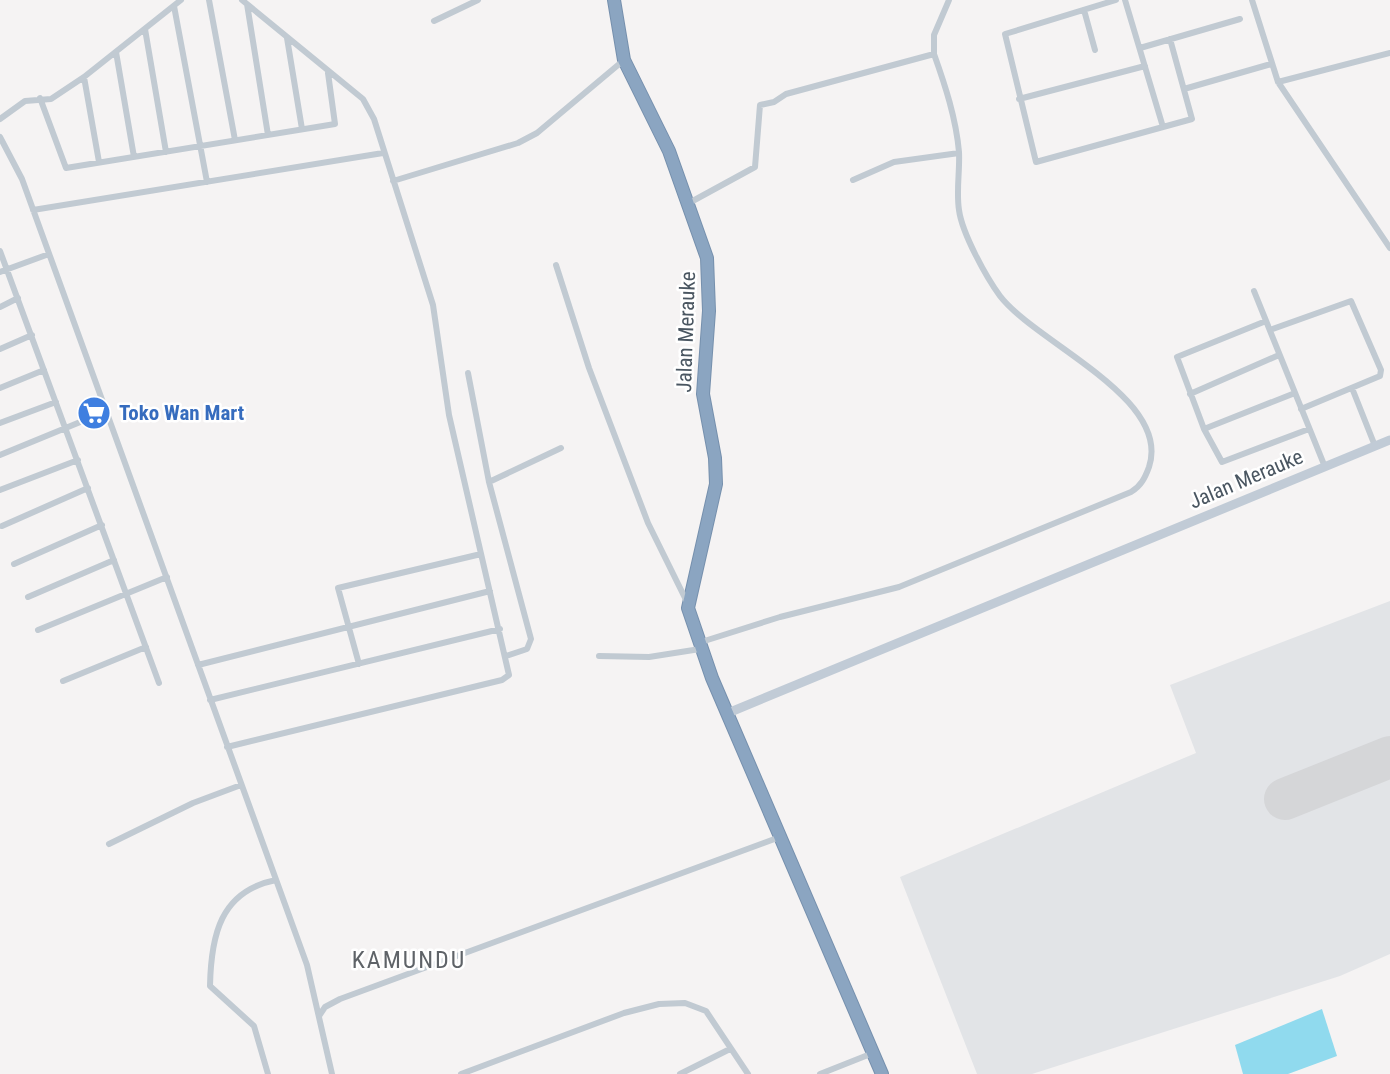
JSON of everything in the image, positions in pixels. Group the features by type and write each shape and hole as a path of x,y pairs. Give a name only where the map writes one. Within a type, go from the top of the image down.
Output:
{"highway":[{"name":"Jalan Merauke","path":"614,0 624,60 669,151 705,247 709,276 703,394 716,468 714,493 688,603 699,646 882,1074"}],"street":[{"path":"0,119 25,101 51,99 84,77 181,0"},
{"path":"209,0 234,140"},
{"path":"434,20 478,0"},
{"path":"599,656 649,657 699,646 780,617 899,587 1131,492 1145,477 1153,445 1149,432 1137,413 1123,397 1028,323 995,287 959,213 959,153 948,93 934,54 934,35 949,0"},
{"path":"1116,0 1005,34 1019,99 1037,162 1192,119 1170,39"},
{"path":"1125,0 1163,127"},
{"path":"1252,0 1278,82 1390,248"},
{"path":"245,2 268,135"},
{"path":"227,747 505,679 509,675 449,415 433,305 367,103 245,2"},
{"path":"174,6 207,182"},
{"path":"1084,10 1095,50"},
{"path":"1140,48 1240,19"},
{"path":"145,29 166,152"},
{"path":"287,37 302,129"},
{"path":"116,52 134,157"},
{"path":"1278,82 1390,53"},
{"path":"689,203 755,167 760,105 774,102 786,94 934,54"},
{"path":"393,181 527,138 624,60"},
{"path":"1184,89 1271,64"},
{"path":"1019,99 1145,66"},
{"path":"40,98 66,168 335,124 328,73"},
{"path":"84,77 99,162"},
{"path":"0,137 16,166 33,210 316,991 332,1074"},
{"path":"33,210 383,153"},
{"path":"853,180 894,162 959,153"},
{"path":"0,251 3,271 18,298 159,683"},
{"path":"3,271 49,254"},
{"path":"556,265 585,357 648,523 688,603"},
{"path":"1254,291 1325,467"},
{"path":"0,307 18,298"},
{"path":"1269,330 1351,301 1382,372 1301,409"},
{"path":"1266,321 1178,357 1190,394 1204,429 1222,462 1309,429"},
{"path":"0,349 32,335"},
{"path":"1190,394 1279,355"},
{"path":"0,388 44,370"},
{"path":"468,373 489,482 531,639 527,649 506,656"},
{"path":"1352,388 1376,446"},
{"path":"1204,429 1295,393"},
{"path":"0,422 56,402"},
{"path":"0,455 107,411"},
{"name":"Jalan Merauke","path":"728,713 1390,440"},
{"path":"489,482 561,449"},
{"path":"0,489 78,460"},
{"path":"2,526 88,488"},
{"path":"14,564 102,525"},
{"path":"359,664 338,587 481,554"},
{"path":"28,597 114,559"},
{"path":"38,630 167,577"},
{"path":"198,665 491,591"},
{"path":"210,700 500,629"},
{"path":"63,681 146,647"},
{"path":"109,844 193,803 241,785"},
{"path":"319,1016 325,1007 340,999 780,838"},
{"path":"268,1074 254,1026 210,986 211,956 223,913 241,893 276,880"},
{"path":"461,1074 624,1013 666,1003 695,1005 706,1011 748,1074"},
{"path":"680,1074 730,1049"},
{"path":"820,1074 873,1053"}],"shaded area":[{"path":"1390,601 1390,954 1340,976 1032,1074 977,1074 900,877 1196,753 1170,685"}],"water":[{"path":"1322,1009 1337,1056 1288,1074 1243,1074 1235,1045"}],"runway":[{"path":"1285,799 1390,757"}],"place":[{"name":"Toko Wan Mart","path":"94,413"}],"district":[{"name":"KAMUNDU","path":"409,960"}]}
